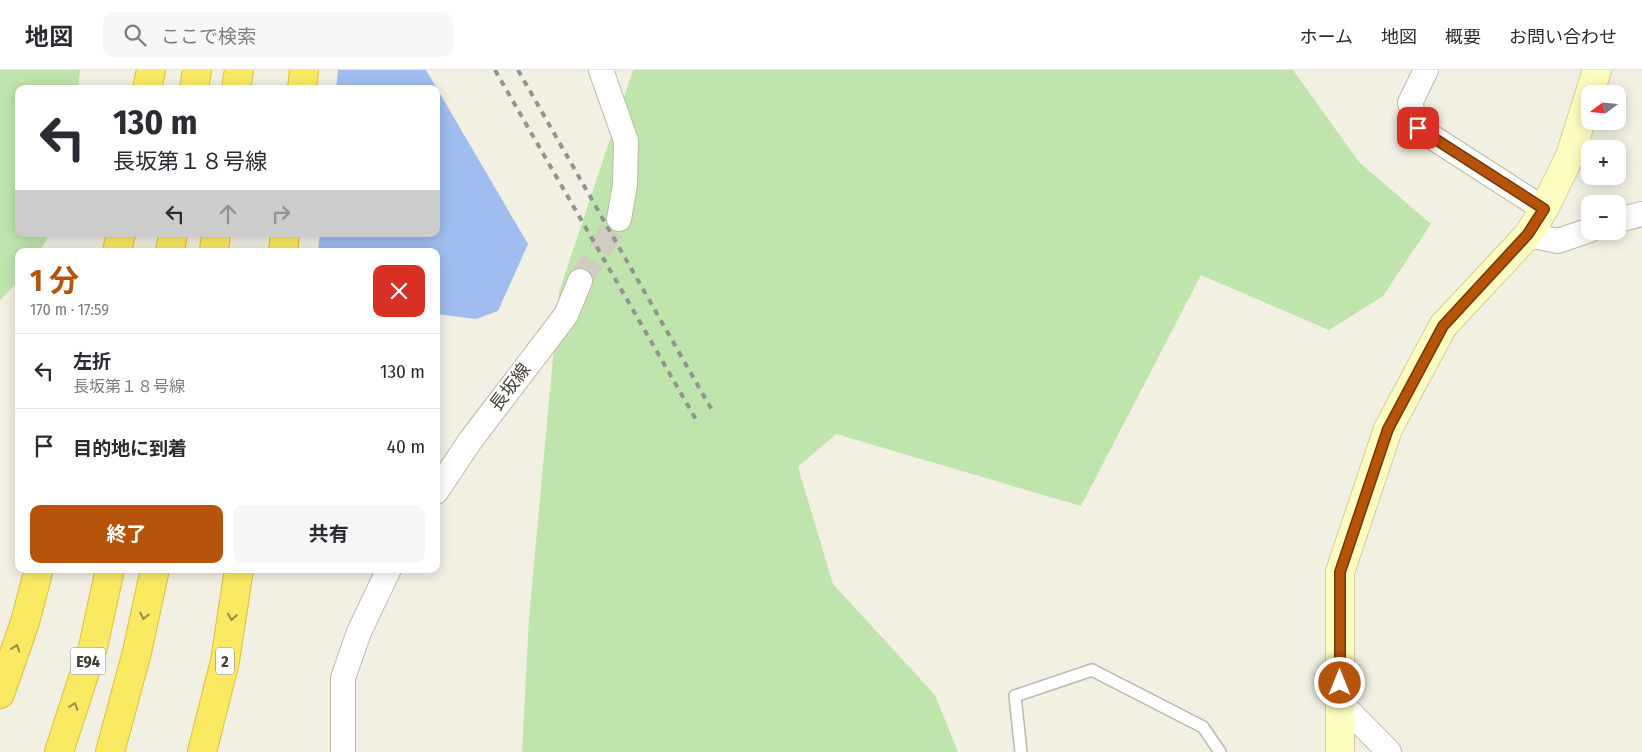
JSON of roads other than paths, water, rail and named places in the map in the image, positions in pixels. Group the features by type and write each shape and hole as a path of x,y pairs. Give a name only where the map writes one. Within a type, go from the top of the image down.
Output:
{"highway":[{"path":"149,85 151,70"},
{"path":"195,85 197,70"},
{"path":"237,85 239,70"},
{"path":"302,85 304,70"},
{"path":"0,694 25,622 38,573"},
{"name":"E94","path":"59,752 93,646 109,573"},
{"name":"E94","path":"110,752 137,652 153,573"},
{"name":"2","path":"202,752 225,661 238,573"}],"main road":[{"path":"1340,752 1340,572 1388,429 1443,326 1528,234 1544,209 1570,156 1596,70"}],"street":[{"path":"602,70 626,141 625,186 619,219"},
{"path":"1426,70 1410,102 1418,128 1544,209"},
{"path":"1626,218 1642,214"},
{"path":"1528,234 1558,241 1581,233"},
{"name":"長坂線","path":"440,486 470,441 566,315 580,281"},
{"path":"343,752 343,678 359,632 387,573"},
{"path":"1340,702 1389,752"}],"lane":[{"path":"1021,752 1015,696 1092,670 1203,727 1220,752"}],"water":[{"path":"338,70 426,70 435,85 336,85"},
{"path":"440,94 528,244 498,311 476,319 440,314 440,248 318,248 320,237 440,237"}],"tunnel":[{"path":"580,281 619,219"}],"railway":[{"path":"495,70 698,423"},
{"path":"518,70 713,412"}]}
